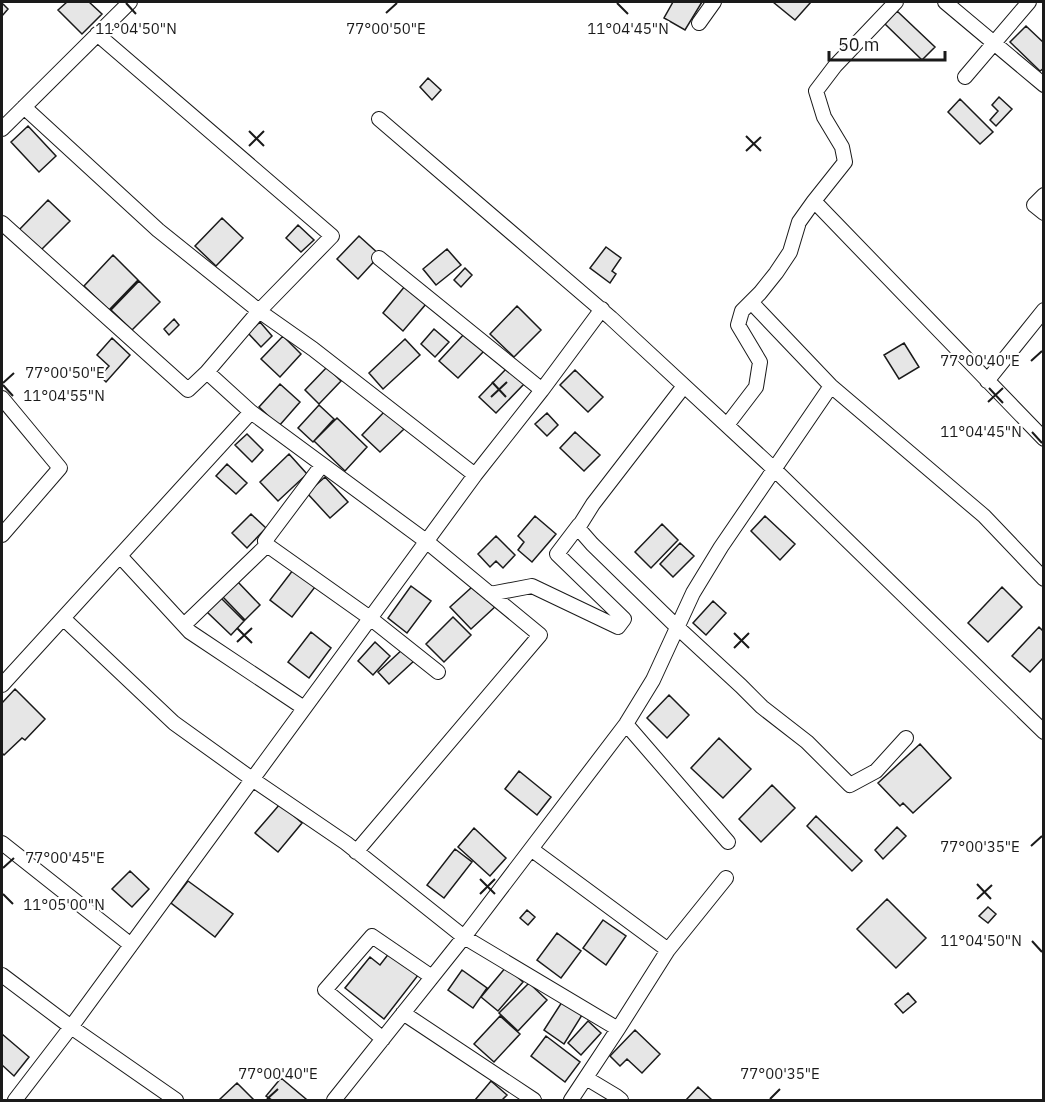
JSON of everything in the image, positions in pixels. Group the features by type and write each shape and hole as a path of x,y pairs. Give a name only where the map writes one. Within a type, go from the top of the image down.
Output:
{"street":[{"path":"2,129 130,2"},
{"path":"699,23 714,2"},
{"path":"727,425 756,387 760,362 738,325 742,311 776,273 790,252 799,222 845,162 842,147 824,117 816,91 836,66 896,2"},
{"path":"945,2 1044,85"},
{"path":"965,77 1029,2"},
{"path":"2,223 188,390 207,372 259,311 332,236 97,34"},
{"path":"24,107 158,230 259,311 313,349 475,475"},
{"path":"379,119 602,309 774,469 1038,727 1044,711"},
{"path":"1044,195 1034,205 1044,213"},
{"path":"814,201 1044,439"},
{"path":"379,258 542,390"},
{"path":"751,302 831,386 984,516 1044,579"},
{"path":"15,1101 426,541 602,309"},
{"path":"987,381 1044,310"},
{"path":"207,372 251,412 426,541 540,635 356,852"},
{"path":"490,594 532,586 618,627 624,618 557,554 684,386"},
{"path":"341,1098 383,1039 464,937 626,724 653,680 693,593 721,547 831,386"},
{"path":"2,398 60,468 2,536"},
{"path":"2,685 251,412"},
{"path":"322,465 265,541 267,545 370,618 438,672"},
{"path":"579,525 578,528 592,544 677,627 762,707 807,742 850,785 876,771 906,738"},
{"path":"184,625 267,545"},
{"path":"120,556 190,632 304,708"},
{"path":"63,618 174,723 346,843 464,937 618,1029"},
{"path":"626,724 728,842"},
{"path":"2,843 131,945"},
{"path":"531,849 668,951"},
{"path":"571,1101 668,951 726,878"},
{"path":"383,1039 325,990 372,936 432,977"},
{"path":"2,975 176,1101"},
{"path":"403,1013 534,1101"},
{"path":"586,1078 616,1095 621,1101"}],"building":[{"path":"67,2 89,2 102,14 82,34 58,10"},
{"path":"673,2 702,2 685,30 664,18"},
{"path":"773,2 811,2 795,20"},
{"path":"2,3 8,9 2,16"},
{"path":"897,11 935,47 922,60 885,24"},
{"path":"1026,26 1044,43 1044,68 1040,71 1010,42"},
{"path":"428,78 441,90 432,100 420,87"},
{"path":"999,97 1012,109 996,126 990,120 998,111 992,105"},
{"path":"960,99 993,132 980,144 948,112"},
{"path":"28,126 56,156 39,172 11,142"},
{"path":"48,200 70,221 39,252 18,231"},
{"path":"222,218 243,238 216,266 195,246"},
{"path":"298,225 314,240 301,252 286,238"},
{"path":"359,236 380,255 358,279 337,259"},
{"path":"606,247 621,258 612,271 616,274 610,283 590,268"},
{"path":"447,249 461,265 436,285 423,269"},
{"path":"113,255 138,280 109,310 84,286"},
{"path":"465,268 472,275 461,287 454,280"},
{"path":"139,281 160,302 132,330 111,310"},
{"path":"405,286 426,304 403,331 383,313"},
{"path":"517,306 541,330 514,357 490,334"},
{"path":"174,319 179,325 169,335 164,329"},
{"path":"260,322 272,336 261,347 248,333"},
{"path":"434,329 449,342 435,357 421,344"},
{"path":"465,333 484,351 458,378 439,361"},
{"path":"283,336 301,354 280,377 261,359"},
{"path":"112,338 130,355 106,382 100,376 109,366 97,355"},
{"path":"405,339 420,355 383,389 369,373"},
{"path":"904,343 919,367 899,379 884,355"},
{"path":"327,367 341,381 319,404 305,390"},
{"path":"507,368 524,384 496,413 479,397"},
{"path":"575,370 603,397 588,412 560,385"},
{"path":"280,384 300,402 279,426 259,407"},
{"path":"319,405 334,419 313,442 298,428"},
{"path":"385,411 404,429 380,452 362,435"},
{"path":"547,413 558,425 547,436 535,424"},
{"path":"337,418 367,447 345,471 314,441"},
{"path":"575,432 600,455 584,471 560,448"},
{"path":"247,434 263,450 252,462 235,445"},
{"path":"289,454 307,474 278,501 260,482"},
{"path":"227,464 247,483 236,494 216,476"},
{"path":"325,477 348,502 330,518 307,493"},
{"path":"251,514 266,528 247,548 232,533"},
{"path":"535,516 556,534 532,562 518,550 524,542 518,536"},
{"path":"765,516 795,544 780,560 751,531"},
{"path":"662,524 678,540 651,568 635,552"},
{"path":"496,536 515,555 503,568 496,561 490,567 478,554"},
{"path":"680,543 694,556 673,577 660,564"},
{"path":"293,570 315,587 292,617 270,600"},
{"path":"237,581 260,605 245,620 222,596"},
{"path":"411,586 431,601 407,633 388,618"},
{"path":"472,587 478,593 482,589 497,605 471,629 450,607"},
{"path":"1002,587 1022,607 988,642 968,623"},
{"path":"221,598 244,621 231,635 207,612"},
{"path":"713,601 726,613 706,635 693,623"},
{"path":"453,617 471,635 444,662 426,644"},
{"path":"1039,627 1044,632 1044,657 1030,672 1012,656"},
{"path":"311,632 331,648 309,678 288,662"},
{"path":"375,642 390,656 373,675 358,661"},
{"path":"404,648 415,660 389,684 378,672"},
{"path":"15,689 45,719 25,740 22,738 4,755 2,753 2,703"},
{"path":"669,695 689,715 667,738 647,718"},
{"path":"719,738 751,769 723,798 691,768"},
{"path":"920,744 951,778 913,813 903,803 900,806 878,783"},
{"path":"519,771 551,797 537,815 505,789"},
{"path":"772,785 795,808 761,842 739,819"},
{"path":"280,804 302,823 278,852 255,833"},
{"path":"816,816 862,861 852,871 807,826"},
{"path":"897,827 906,836 883,859 875,850"},
{"path":"474,828 506,858 490,876 458,847"},
{"path":"455,849 472,862 444,898 427,885"},
{"path":"130,871 149,889 132,907 112,889"},
{"path":"188,881 233,914 215,937 171,903"},
{"path":"887,899 926,938 896,968 857,929"},
{"path":"988,907 996,914 988,923 979,916"},
{"path":"527,910 535,917 528,925 520,918"},
{"path":"603,920 626,936 606,965 583,948"},
{"path":"557,933 581,951 561,978 537,960"},
{"path":"390,952 419,974 384,1019 345,988 370,957 380,965"},
{"path":"506,967 523,982 498,1011 481,997"},
{"path":"462,970 487,988 473,1008 448,990"},
{"path":"529,983 547,1000 518,1031 499,1013"},
{"path":"908,993 916,1002 903,1013 895,1004"},
{"path":"562,1002 582,1015 564,1044 544,1030"},
{"path":"500,1016 520,1034 494,1062 474,1044"},
{"path":"588,1021 601,1033 581,1055 568,1043"},
{"path":"635,1030 660,1054 642,1073 627,1059 620,1066 610,1056"},
{"path":"2,1034 29,1057 14,1076 2,1065"},
{"path":"546,1036 580,1062 565,1082 531,1056"},
{"path":"281,1078 306,1099 272,1100 266,1096"},
{"path":"491,1081 507,1095 502,1100 475,1100"},
{"path":"237,1083 254,1100 219,1100"},
{"path":"698,1087 712,1100 686,1100"}]}
